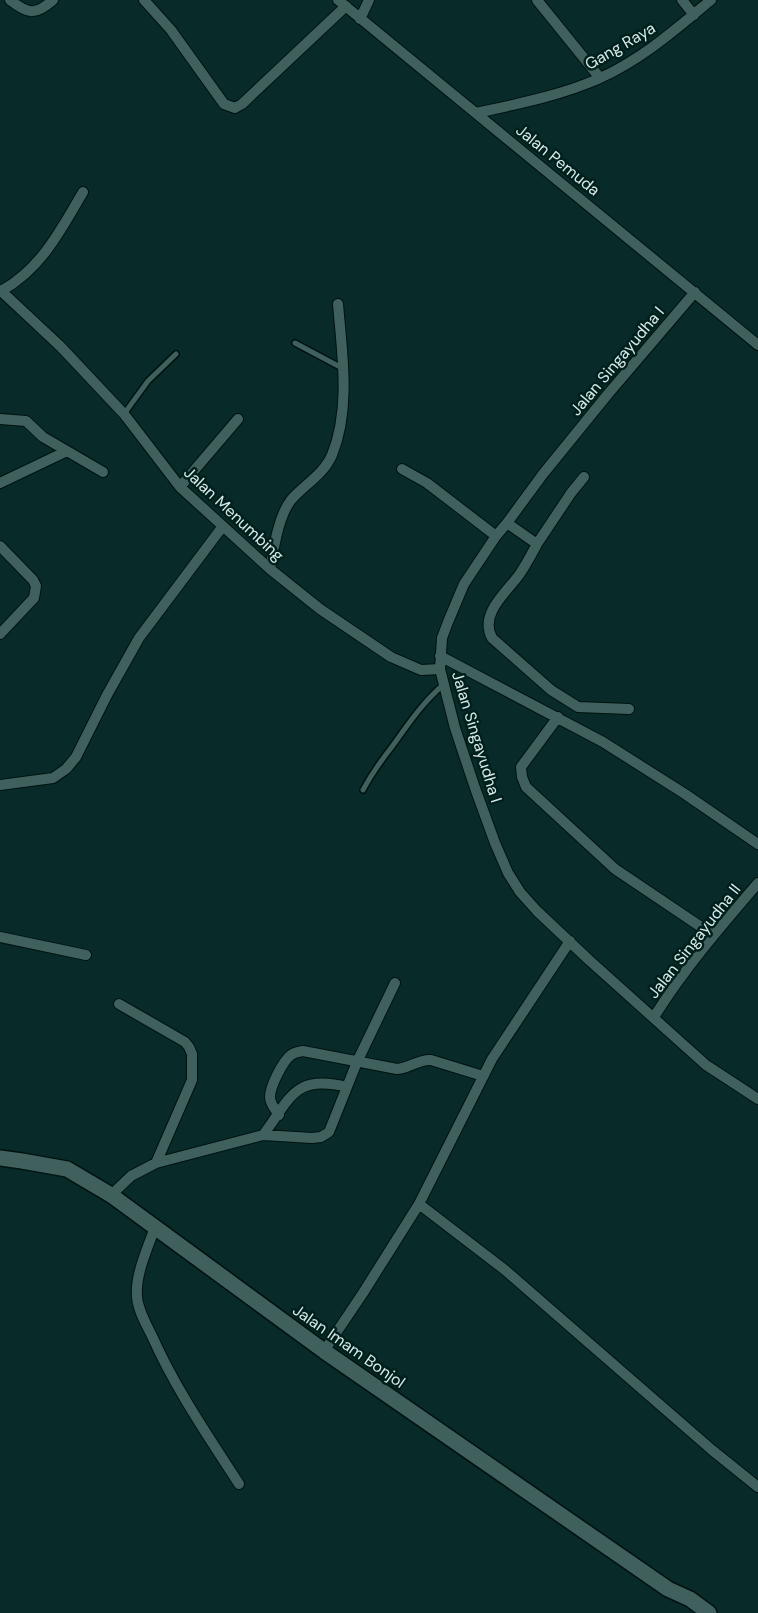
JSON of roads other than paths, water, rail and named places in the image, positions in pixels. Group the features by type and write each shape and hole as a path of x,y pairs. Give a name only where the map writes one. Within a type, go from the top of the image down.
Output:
{"main road":[{"name":"Jalan Imam Bonjol","path":"0,1158 67,1169 111,1195 324,1351 668,1589 690,1599 709,1613"},
{"name":"Jalan Imam Bonjol","path":"668,1589 692,1613"}],"street":[{"path":"10,0 26,11 37,12 52,0"},
{"path":"144,0 171,30 224,104 235,108 242,104 342,3"},
{"path":"360,19 369,0"},
{"path":"537,0 600,78"},
{"path":"682,0 694,15"},
{"name":"Gang Raya","path":"476,113 543,98 600,78 660,43 711,0"},
{"name":"Jalan Pemuda","path":"342,3 758,345"},
{"path":"1,290 17,282 52,246 83,192"},
{"name":"Jalan Menumbing","path":"1,290 61,347 124,414 180,487 270,569 320,609 391,657 421,670 440,669"},
{"name":"Jalan Singayudha I","path":"694,292 567,445 496,536 464,584 442,638 440,669 455,728 475,788 495,843 508,873 520,892 537,911 706,1065 758,1099"},
{"path":"270,569 284,513 290,502 322,470 331,456 339,432 343,410 343,368 338,304"},
{"path":"0,419 26,422 43,437 102,472"},
{"path":"180,487 238,419"},
{"path":"0,483 68,452"},
{"path":"402,469 427,483 496,536"},
{"path":"584,477 537,544 520,574 498,601 489,616 488,631 492,638 551,690 578,707 628,709"},
{"path":"508,523 537,544"},
{"path":"0,785 53,778 66,769 76,757 107,695 139,638 223,526"},
{"path":"0,546 33,580 36,586 34,598 0,634"},
{"path":"440,656 603,742 758,844"},
{"path":"558,717 521,767 526,787 615,869 713,935"},
{"name":"Jalan Singayudha II","path":"654,1018 667,996 713,935 758,883"},
{"path":"0,937 86,955"},
{"path":"324,1351 419,1204 492,1059 570,941"},
{"path":"111,1195 131,1176 156,1163 263,1136 312,1138 322,1137 329,1132 356,1062 395,983"},
{"path":"119,1004 185,1042 192,1054 192,1080 156,1163"},
{"path":"279,1115 272,1104 270,1096 278,1073 289,1056 295,1052 303,1051 397,1069 406,1068 424,1059 432,1060 483,1076"},
{"path":"263,1136 290,1098 300,1088 314,1083 331,1083 347,1087"},
{"path":"419,1204 505,1270 712,1450 758,1487"},
{"path":"155,1227 137,1286 137,1298 141,1312 160,1354 195,1416 238,1484"}],"lane":[{"path":"295,343 343,368"},
{"path":"124,414 148,381 176,354"},
{"path":"363,790 376,765 428,698 443,685"}]}
